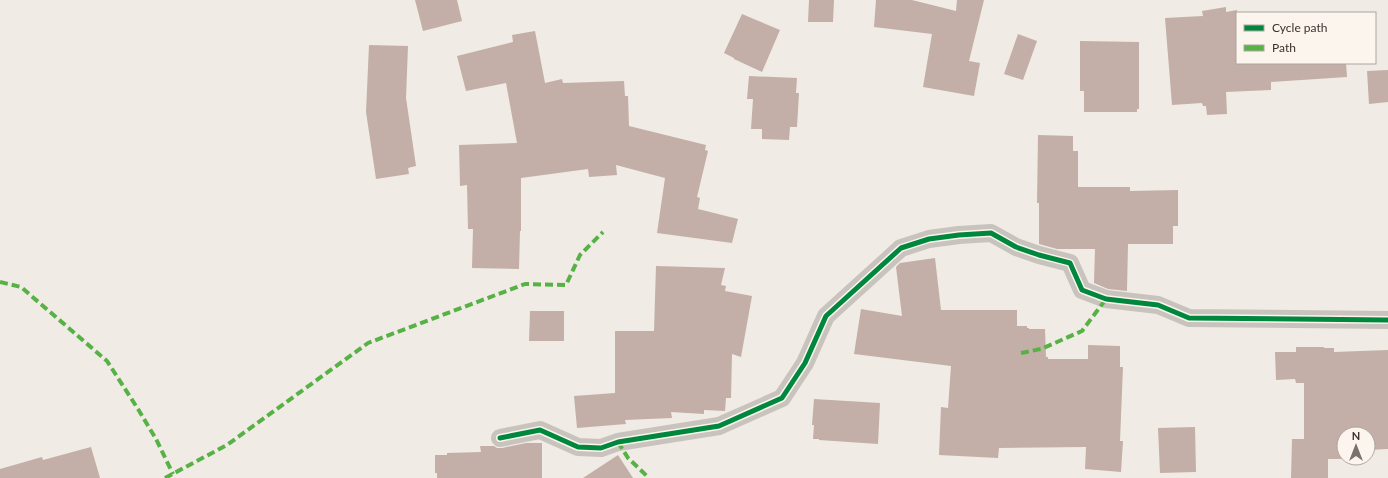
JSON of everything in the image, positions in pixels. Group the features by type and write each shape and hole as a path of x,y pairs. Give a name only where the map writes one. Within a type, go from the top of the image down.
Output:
{"street":[{"path":"500,438 540,430 578,447 601,448 618,442 719,426 782,398 805,363 826,316 901,248 929,239 959,235 991,233 1016,246 1040,255 1070,262 1082,290 1106,299 1158,305 1189,318 1388,320"}],"building":[{"path":"415,0 457,0 462,21 423,31"},
{"path":"809,0 834,0 833,22 808,22"},
{"path":"876,0 912,0 956,11 957,0 984,0 969,61 980,63 974,96 923,87 932,34 874,27"},
{"path":"1226,7 1226,12 1237,10 1236,64 1346,64 1347,77 1271,82 1271,90 1226,92 1227,114 1207,115 1206,106 1203,106 1202,103 1172,105 1165,18 1203,16 1202,11"},
{"path":"742,14 780,30 762,72 724,53"},
{"path":"535,31 545,83 562,79 563,83 624,81 625,96 628,96 629,126 706,145 705,150 708,151 697,197 700,198 698,209 738,219 732,243 657,233 665,178 616,165 617,175 589,177 588,169 521,178 519,269 472,268 473,229 468,229 467,185 460,186 459,145 517,143 506,83 466,91 457,56 513,42 512,35"},
{"path":"1018,34 1037,41 1023,80 1004,74"},
{"path":"1080,41 1139,42 1139,109 1137,109 1137,112 1084,112 1084,91 1080,91"},
{"path":"369,45 408,46 406,98 416,166 408,168 409,174 376,179 366,112"},
{"path":"1388,70 1388,102 1369,104 1367,71"},
{"path":"749,76 797,78 796,93 799,93 797,127 790,127 789,140 762,139 762,129 751,129 753,99 747,99"},
{"path":"1038,135 1073,136 1073,151 1078,151 1078,187 1130,187 1130,191 1178,190 1178,226 1173,226 1173,244 1128,244 1127,291 1108,289 1094,283 1095,249 1057,249 1039,244 1039,203 1037,203"},
{"path":"935,258 941,310 1017,310 1017,326 1027,326 1029,329 1045,329 1046,357 1048,357 1048,359 1088,359 1088,345 1120,346 1120,367 1123,367 1120,441 1123,441 1121,472 1085,469 1086,447 999,448 998,458 939,455 941,407 948,408 951,366 854,354 861,309 902,316 896,267 900,263"},
{"path":"656,266 725,268 721,285 726,286 725,291 752,296 741,357 732,354 731,398 726,398 725,411 704,410 704,414 671,412 672,418 625,420 626,424 577,428 574,396 615,393 615,331 654,331"},
{"path":"530,311 564,311 564,341 529,341"},
{"path":"1296,347 1334,348 1334,352 1388,350 1388,449 1376,450 1376,426 1336,426 1336,459 1328,459 1328,478 1291,478 1292,439 1304,439 1304,383 1296,383 1295,379 1276,380 1275,352 1296,352"},
{"path":"814,399 880,403 878,444 813,439 814,425 812,425"},
{"path":"1195,427 1196,472 1160,473 1158,428"},
{"path":"526,443 542,443 542,478 437,478 437,473 435,473 435,455 447,455 447,453 481,452 480,446 494,446 497,448 502,448"},
{"path":"91,447 100,478 0,478 0,469 42,457 43,460"},
{"path":"618,455 633,478 583,478"}],"marked path":[{"path":"165,478 227,445 368,343 525,284 566,285 580,255 603,232"},
{"path":"0,282 21,287 107,361 156,439 173,474"},
{"path":"1021,353 1041,349 1082,331 1106,299"},
{"path":"618,442 628,458 649,478"}],"cycle path":[{"path":"500,438 540,430 578,447 601,448 618,442 719,426 782,398 805,363 826,316 901,248 929,239 959,235 991,233 1016,247 1070,263 1082,290 1106,299 1158,305 1189,318 1388,320"}]}
